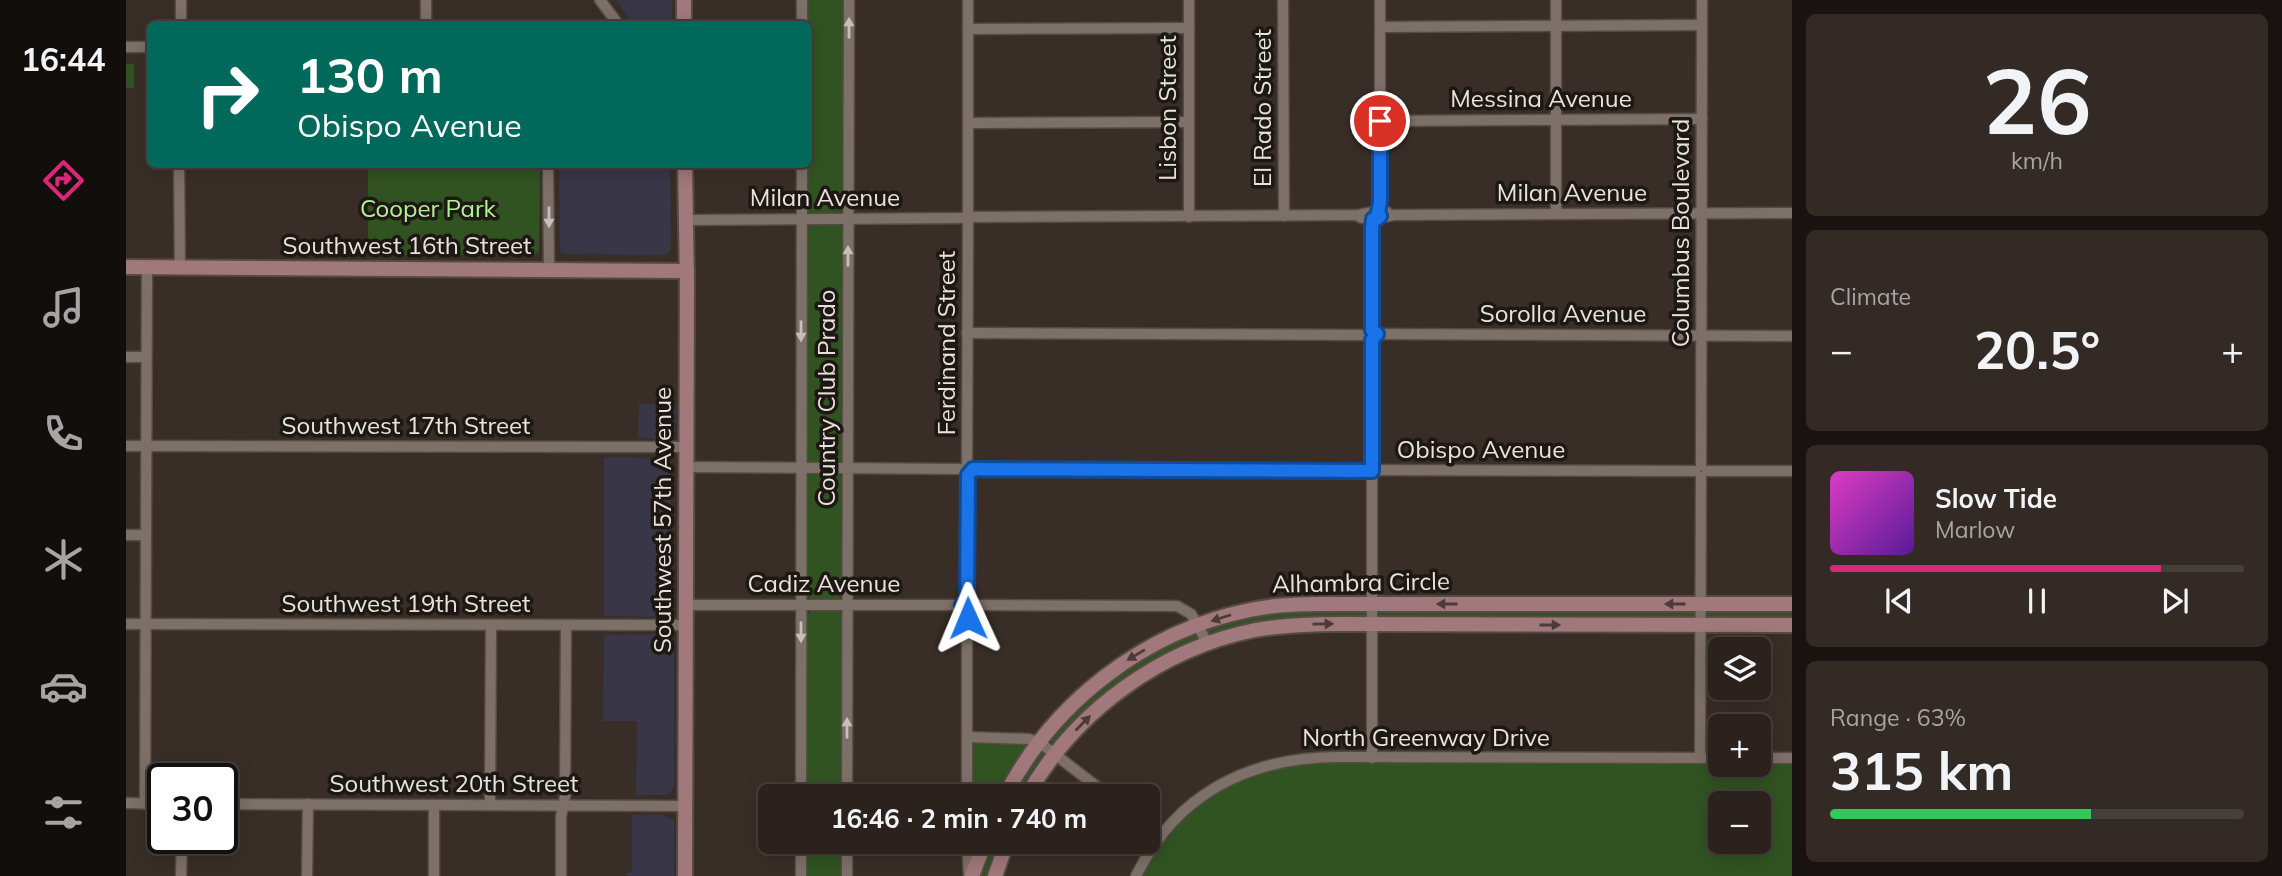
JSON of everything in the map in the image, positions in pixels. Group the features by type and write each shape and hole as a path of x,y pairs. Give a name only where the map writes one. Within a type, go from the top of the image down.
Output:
{"street":[{"path":"181,0 181,21"},
{"path":"426,0 426,21"},
{"path":"600,0 616,21"},
{"path":"684,0 684,21"},
{"path":"802,0 802,21"},
{"name":"Country Club Prado","path":"847,784 849,0"},
{"name":"Ferdinand Street","path":"967,784 968,0"},
{"name":"Lisbon Street","path":"1189,0 1189,217"},
{"name":"El Rado Street","path":"1283,0 1284,216"},
{"path":"1372,758 1372,335 1376,215 1380,203 1380,0"},
{"path":"1556,0 1556,214"},
{"name":"Columbus Boulevard","path":"1700,758 1702,0"},
{"path":"1381,27 1701,24"},
{"path":"968,29 1189,28"},
{"path":"126,47 147,47"},
{"name":"Messina Avenue","path":"1380,121 1702,119"},
{"path":"968,123 1188,122"},
{"path":"179,168 180,267"},
{"path":"548,168 549,269"},
{"name":"Southwest 57th Avenue","path":"685,168 685,876"},
{"name":"Country Club Prado","path":"801,784 802,168"},
{"name":"Milan Avenue","path":"686,220 1358,215 1362,218 1376,215 1792,213"},
{"name":"Southwest 16th Street","path":"126,267 687,271"},
{"path":"126,803 145,804 147,267"},
{"name":"Sorolla Avenue","path":"967,333 1792,336"},
{"path":"126,356 146,356"},
{"name":"Southwest 17th Street","path":"126,446 685,447"},
{"name":"Obispo Avenue","path":"686,467 1792,471"},
{"path":"126,535 146,535"},
{"name":"Alhambra Circle","path":"1012,784 1039,742 1068,709 1123,663 1154,645 1237,612 1267,607 1372,604 1792,604"},
{"name":"Cadiz Avenue","path":"685,605 1177,606 1189,612 1208,644"},
{"name":"Southwest 19th Street","path":"126,624 685,625"},
{"name":"Alhambra Circle","path":"1035,784 1055,754 1087,719 1125,687 1167,662 1208,644 1252,631 1285,626 1371,624 1792,625"},
{"path":"490,805 491,625"},
{"path":"561,876 561,817 565,796 566,625"},
{"path":"967,737 1029,739 1039,742 1094,784"},
{"name":"North Greenway Drive","path":"1136,876 1161,836 1179,815 1200,797 1252,770 1298,759 1708,758"},
{"path":"1771,758 1792,758"},
{"name":"Southwest 20th Street","path":"238,804 685,806"},
{"path":"307,876 308,804"},
{"path":"434,876 435,805"},
{"path":"181,876 182,854"},
{"path":"801,854 801,876"},
{"path":"847,854 847,876"},
{"path":"968,854 971,876"},
{"path":"971,876 980,854"},
{"path":"995,876 1003,854"}],"shaded area":[{"path":"616,0 672,0 672,21 631,21"},
{"path":"559,168 670,168 671,248 668,253 560,252"},
{"path":"639,404 676,404 675,436 671,439 638,438"},
{"path":"604,457 662,458 670,465 670,608 662,617 604,616"},
{"path":"667,634 674,639 674,786 670,793 664,795 636,795 637,721 603,721 604,635"},
{"path":"632,815 663,815 674,821 674,876 627,876 627,873 632,873"}],"green space":[{"path":"805,0 844,0 844,207 838,214 827,216 807,212 805,168 812,168 812,21 805,21"},
{"path":"126,64 134,64 134,88 126,88"},
{"name":"Cooper Park","path":"368,168 540,168 539,251 535,255 368,255"},
{"path":"839,222 844,229 844,458 838,465 810,465 806,461 805,231 812,223"},
{"path":"811,473 838,473 844,480 844,594 837,601 813,600 804,591 804,479"},
{"path":"1707,608 1792,608 1792,621 1707,620"},
{"path":"1269,609 1363,610 1366,614 1364,618 1211,638 1205,632 1206,628"},
{"path":"1696,609 1696,620 1379,618 1379,610"},
{"path":"836,610 844,619 844,784 804,784 804,619 811,611"},
{"path":"1196,632 1201,642 1057,744 1050,741 1050,733 1127,665"},
{"path":"979,740 1027,743 1030,747 1007,784 971,784 972,745"},
{"path":"1041,752 1046,756 1031,784 1017,784"},
{"path":"1309,761 1708,761 1708,777 1771,777 1771,761 1792,761 1792,876 1140,876 1154,854 1160,854 1163,839 1203,799 1247,774"},
{"path":"804,854 843,854 843,876 804,876"},
{"path":"983,854 1000,854 992,876 976,876"}],"route":[{"path":"968,618 968,611 962,605 967,600 968,475 973,469 1372,471 1372,340 1377,334 1372,330 1372,228 1373,219 1380,216 1380,121"}]}
